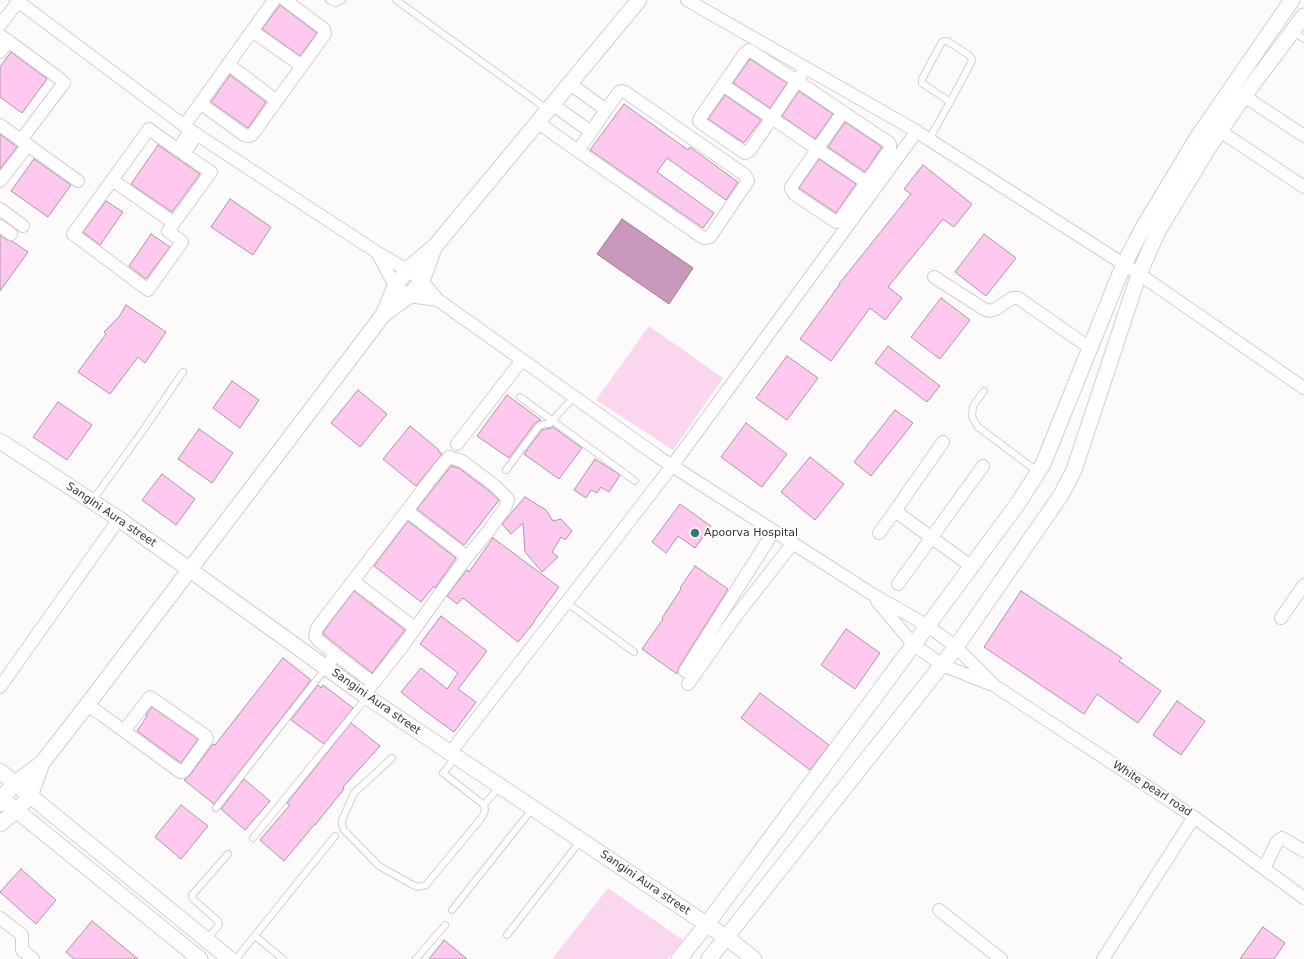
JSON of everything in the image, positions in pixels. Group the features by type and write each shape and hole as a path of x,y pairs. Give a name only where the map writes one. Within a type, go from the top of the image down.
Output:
{"street":[{"path":"186,144 178,150 149,129 72,234 148,290 182,242 168,231 211,172 184,154 200,103 274,0"},
{"path":"200,103 244,135 252,135 326,31 285,0"},
{"path":"200,959 17,810 1,800 15,783 42,763 87,705 383,315 395,286 407,270 436,245 639,0"},
{"path":"687,0 917,131 1124,264 1304,388"},
{"path":"679,959 707,924 914,646 1019,502 1043,464 1124,264 1144,226 1197,138 1292,0"},
{"path":"0,25 17,1 191,130 378,254 407,270 422,281 438,300 672,466 872,594 928,626 956,647 995,686"},
{"path":"709,959 956,647 1054,507 1074,470 1139,274 1158,231 1208,150 1244,96 1298,35 1304,16"},
{"path":"252,31 302,66"},
{"path":"0,52 4,38 64,83 24,142 0,181"},
{"path":"806,68 796,81 750,150 746,153 701,124 700,118 745,53 749,50 796,81 843,112 890,144 890,149 837,222 794,194 791,187 843,112"},
{"path":"228,64 277,101"},
{"path":"569,83 606,110"},
{"path":"722,85 866,182"},
{"path":"537,122 578,151 704,238 710,237 748,181 745,175 625,92 621,91 618,92 578,151"},
{"path":"1244,96 1304,136"},
{"path":"549,107 591,132"},
{"path":"0,125 78,181"},
{"path":"453,755 566,602 672,466 917,131"},
{"path":"1220,132 1304,186"},
{"path":"112,180 174,223"},
{"path":"0,208 23,226"},
{"path":"0,226 11,234"},
{"path":"383,315 409,296 422,281 436,245"},
{"path":"378,254 395,286 409,296 438,300"},
{"path":"934,277 984,309 996,309 1012,298 1018,298 1090,348"},
{"path":"457,444 522,360"},
{"name":"Sangini Aura street","path":"0,441 119,519 326,668 368,692 453,755 707,924 754,959"},
{"path":"879,533 943,442"},
{"path":"449,457 462,462 494,485 508,499 505,508 487,533 467,557 368,692 335,654 315,636 317,628 407,511 449,457"},
{"path":"898,584 983,466"},
{"path":"407,511 467,557"},
{"path":"895,511 972,566"},
{"path":"0,687 119,519"},
{"path":"685,671 774,532"},
{"path":"688,684 736,616 793,544"},
{"path":"354,581 415,628"},
{"path":"1281,618 1304,585"},
{"path":"872,594 914,646 942,665 995,686"},
{"path":"326,668 335,654"},
{"name":"White pearl road","path":"995,686 1194,817 1304,898"},
{"path":"87,705 124,732 181,772 184,771 207,739 206,736 150,698 124,732"},
{"path":"0,824 17,810 30,796 42,763"},
{"path":"0,771 230,959"},
{"path":"1103,959 1194,817"},
{"path":"1264,868 1277,842 1282,838 1304,851"},
{"path":"939,910 1001,959"},
{"path":"0,918 22,935 22,950 33,959"}],"lane":[{"path":"329,0 335,3 342,0"},
{"path":"396,0 549,107"},
{"path":"929,139 950,102 972,59 970,56 949,42 945,41 942,42 922,79 922,83 950,102"},
{"path":"92,501 183,372"},
{"path":"984,391 972,406 972,417 978,427 1038,472"},
{"path":"520,397 636,481"},
{"path":"506,470 540,426 549,424 574,397"},
{"path":"566,602 634,652"},
{"path":"216,808 326,668"},
{"path":"253,838 368,692"},
{"path":"392,758 354,793 342,820 342,825 344,830 379,866 418,887 426,885 483,816 485,810 484,805 443,773 453,755"},
{"path":"484,805 500,786"},
{"path":"452,910 533,808"},
{"path":"236,959 335,836"},
{"path":"507,935 581,840"},
{"path":"206,940 219,925 218,921 193,899 192,896 228,854"},
{"path":"416,959 445,925"},
{"path":"255,936 283,959"}],"shaded area":[{"path":"622,219 693,268 669,304 597,254"},
{"path":"649,326 723,378 673,450 596,400"},
{"path":"608,888 683,940 668,959 552,959"}],"building":[{"path":"280,5 317,33 300,56 262,29"},
{"path":"11,52 47,79 22,113 0,97 0,67"},
{"path":"750,59 787,83 770,108 733,83"},
{"path":"230,75 266,102 248,128 211,102"},
{"path":"799,91 833,114 815,139 782,116"},
{"path":"725,95 761,120 744,143 708,119"},
{"path":"624,104 688,150 690,147 738,182 726,200 667,158 657,172 714,213 703,228 590,150"},
{"path":"845,122 882,147 865,172 828,147"},
{"path":"0,134 17,147 0,169"},
{"path":"158,145 200,174 172,212 131,184"},
{"path":"34,159 71,185 48,217 11,191"},
{"path":"819,159 856,184 836,213 799,188"},
{"path":"923,165 972,204 954,227 943,219 888,287 902,298 885,320 870,308 831,361 800,339 839,284 911,194 904,189"},
{"path":"230,199 271,227 253,255 211,227"},
{"path":"106,201 123,212 100,245 83,232"},
{"path":"151,234 170,247 146,279 129,266"},
{"path":"984,234 1016,258 986,296 955,272"},
{"path":"0,235 28,252 0,291"},
{"path":"941,298 970,320 940,359 911,337"},
{"path":"126,305 166,332 145,363 138,357 110,394 78,372 106,334 104,332 119,317"},
{"path":"888,346 940,386 927,402 875,363"},
{"path":"787,356 818,378 787,420 756,398"},
{"path":"232,381 259,400 240,428 213,408"},
{"path":"358,390 387,414 360,447 331,423"},
{"path":"507,395 541,420 535,423 509,458 477,436"},
{"path":"58,402 92,425 67,460 33,437"},
{"path":"895,410 913,423 871,476 854,462"},
{"path":"746,423 787,454 762,487 721,457"},
{"path":"410,426 442,454 416,486 383,459"},
{"path":"553,427 582,448 559,479 524,454 542,430"},
{"path":"199,429 233,453 212,483 178,459"},
{"path":"810,457 844,484 815,520 781,492"},
{"path":"595,459 620,475 609,492 601,487 597,493 591,490 586,498 574,490"},
{"path":"451,466 459,468 499,500 464,545 417,509"},
{"path":"162,474 195,499 176,525 142,500"},
{"path":"525,497 546,510 553,521 561,519 572,531 565,540 561,537 552,552 558,557 542,572 525,552 523,523 511,534 502,524"},
{"path":"680,504 711,526 695,548 678,536 666,553 652,542"},
{"path":"408,521 456,558 435,588 434,586 421,602 374,566"},
{"path":"493,538 559,587 518,642 463,598 457,604 447,596 467,570 469,572"},
{"path":"695,566 728,589 679,667 677,674 642,649 663,619 662,618 681,589 680,588"},
{"path":"354,591 405,630 372,673 323,634"},
{"path":"1021,591 1122,658 1119,661 1161,691 1138,723 1097,694 1084,714 984,647"},
{"path":"441,616 487,651 458,689 476,702 454,732 401,692 421,668 447,689 458,673 420,644"},
{"path":"846,629 880,653 855,689 821,665"},
{"path":"283,658 311,680 214,804 184,780 190,775 213,744 215,745"},
{"path":"318,685 321,688 323,685 353,708 324,744 291,720"},
{"path":"760,693 829,745 810,770 741,718"},
{"path":"1177,701 1205,721 1181,755 1153,735"},
{"path":"152,707 198,739 181,763 137,731"},
{"path":"351,723 380,746 343,787 344,789 284,861 260,840 290,805 287,803"},
{"path":"244,779 270,801 245,830 221,809"},
{"path":"181,805 208,826 181,859 155,837"},
{"path":"21,869 56,900 36,924 0,892"},
{"path":"92,921 138,959 74,959 66,952"},
{"path":"1263,927 1285,943 1274,959 1240,959"},
{"path":"444,940 467,959 429,959"}],"place":[{"name":"Apoorva Hospital","path":"695,533"}]}
